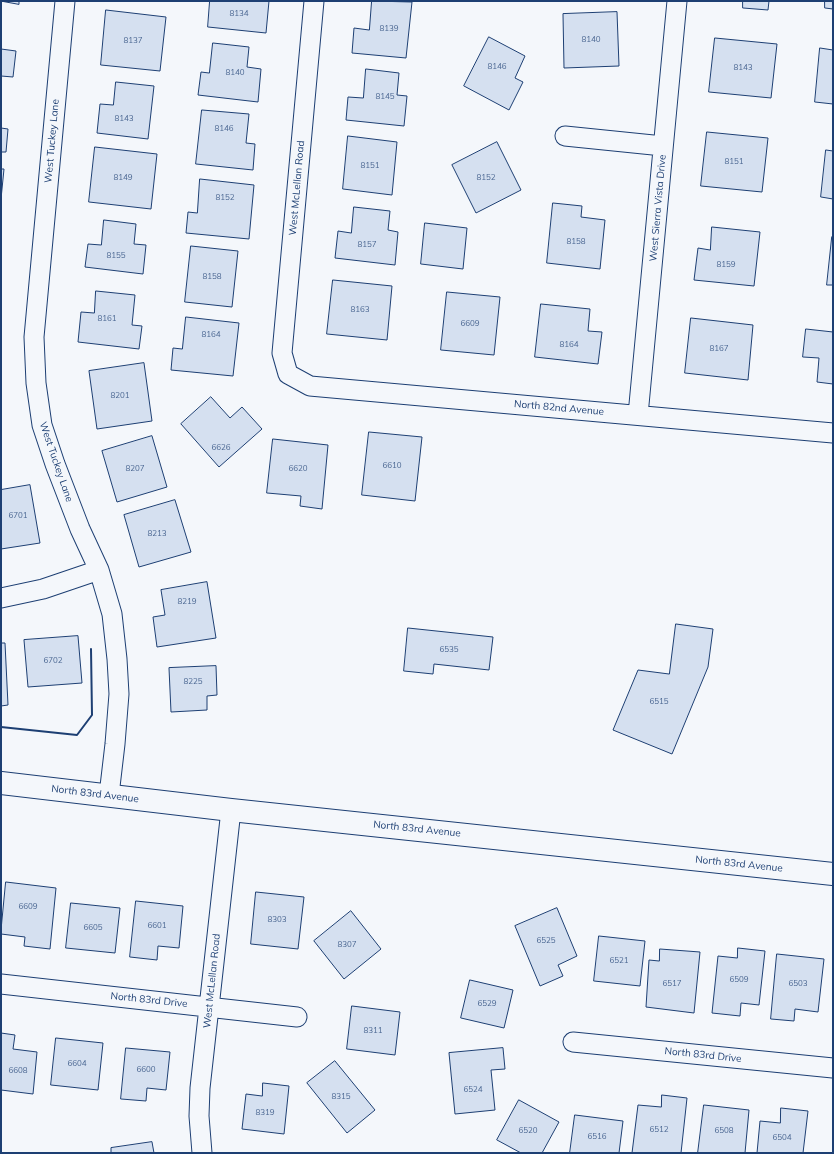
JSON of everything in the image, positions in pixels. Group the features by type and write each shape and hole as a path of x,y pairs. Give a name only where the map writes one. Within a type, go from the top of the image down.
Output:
{"main road":[{"name":"North 83rd Avenue","path":"1,783 231,810 833,874"}],"street":[{"name":"West Tuckey Lane","path":"64,1 34,337 36,383 42,425 80,529 100,570 112,614 119,694 116,744 109,796"},
{"name":"West McLellan Road","path":"288,374 282,353 314,1"},
{"name":"West Sierra Vista Drive","path":"638,415 677,1"},
{"path":"565,136 663,146"},
{"name":"North 82nd Avenue","path":"288,374 310,386 833,433"},
{"path":"1,598 43,589 100,570"},
{"name":"West McLellan Road","path":"202,1153 199,1116 200,1088 231,810"},
{"name":"North 83rd Drive","path":"1,984 297,1017"},
{"name":"North 83rd Drive","path":"573,1042 833,1068"}],"building":[{"path":"1,1 19,1 19,4"},
{"path":"210,1 269,1 266,33 208,27"},
{"path":"372,1 412,2 406,58 352,53 354,28 369,30"},
{"path":"743,1 769,1 768,10 743,8"},
{"path":"825,1 833,1 833,9 825,8"},
{"path":"106,10 166,17 160,71 101,65"},
{"path":"617,12 619,66 564,68 563,14"},
{"path":"489,37 525,56 515,78 523,82 509,110 464,86"},
{"path":"715,38 777,44 771,98 709,92"},
{"path":"213,43 249,47 247,67 261,69 258,102 198,95 201,72 209,73"},
{"path":"820,48 833,50 833,104 815,102"},
{"path":"1,49 16,51 13,77 1,76"},
{"path":"366,69 399,73 397,95 407,96 404,126 346,120 348,97 363,98"},
{"path":"116,82 154,86 148,139 97,133 100,104 113,105"},
{"path":"202,110 249,114 246,143 255,144 253,170 196,164"},
{"path":"1,128 8,129 6,152 1,152"},
{"path":"707,132 768,138 762,192 701,186"},
{"path":"348,136 397,142 392,195 343,189"},
{"path":"497,142 521,190 476,213 452,165"},
{"path":"95,147 157,154 151,209 89,202"},
{"path":"826,150 833,151 833,199 821,197"},
{"path":"1,169 4,169 1,199"},
{"path":"200,179 254,185 249,239 186,233 188,212 197,213"},
{"path":"553,203 582,206 581,217 605,220 600,269 547,263"},
{"path":"354,207 390,211 388,230 398,232 395,265 335,258 338,231 351,233"},
{"path":"104,220 136,224 134,244 146,245 143,274 85,267 88,244 101,245"},
{"path":"425,223 467,228 463,269 421,264"},
{"path":"712,227 760,232 754,286 694,280 698,248 710,250"},
{"path":"832,237 833,285 827,285"},
{"path":"191,246 238,251 232,307 185,302"},
{"path":"333,280 392,286 387,340 327,334"},
{"path":"96,291 135,295 132,325 142,326 139,349 78,342 81,312 94,313"},
{"path":"447,292 500,297 494,355 441,350"},
{"path":"541,304 590,309 588,331 602,332 598,364 535,357"},
{"path":"186,317 239,323 233,376 171,370 173,348 182,349"},
{"path":"691,318 753,325 748,380 685,373"},
{"path":"806,329 833,332 833,384 817,382 819,358 803,357"},
{"path":"144,363 152,421 97,429 89,371"},
{"path":"211,397 230,418 242,407 262,429 219,467 181,424"},
{"path":"369,432 422,437 415,501 362,495"},
{"path":"152,436 167,487 117,502 102,451"},
{"path":"273,439 328,445 322,509 300,506 301,496 267,493"},
{"path":"30,485 40,543 1,549 1,490"},
{"path":"175,500 191,552 139,567 124,515"},
{"path":"207,582 216,638 157,647 153,617 165,615 161,590"},
{"path":"676,624 713,629 708,667 672,754 613,730 638,670 669,674"},
{"path":"408,628 493,637 489,670 434,664 433,674 404,671"},
{"path":"78,636 82,683 28,687 24,640"},
{"path":"1,643 5,643 8,705 1,706"},
{"path":"216,666 217,695 207,696 207,710 171,712 169,668"},
{"path":"6,882 56,888 50,949 24,946 25,937 1,934"},
{"path":"256,892 304,897 298,949 251,944"},
{"path":"136,901 183,906 179,948 158,946 157,960 130,957"},
{"path":"71,903 120,908 115,953 66,948"},
{"path":"557,908 577,956 558,965 563,976 540,986 515,926"},
{"path":"351,911 381,949 344,979 314,941"},
{"path":"599,936 645,941 640,986 594,981"},
{"path":"738,948 765,951 759,1005 741,1003 740,1016 712,1013 718,956 737,958"},
{"path":"660,949 700,952 694,1013 646,1007 649,960 659,961"},
{"path":"777,954 824,959 818,1012 795,1009 794,1021 771,1019"},
{"path":"470,980 513,990 504,1028 461,1018"},
{"path":"352,1006 400,1012 395,1055 347,1049"},
{"path":"1,1033 15,1035 13,1049 37,1052 33,1094 1,1090"},
{"path":"56,1038 103,1043 98,1090 51,1085"},
{"path":"126,1048 170,1052 166,1090 147,1088 146,1101 121,1099"},
{"path":"503,1048 505,1069 491,1070 495,1110 455,1114 449,1053"},
{"path":"335,1061 375,1110 347,1133 307,1083"},
{"path":"263,1083 289,1086 284,1134 242,1129 246,1094 262,1096"},
{"path":"662,1095 687,1098 681,1153 632,1153 638,1105 661,1107"},
{"path":"519,1100 559,1122 542,1153 521,1153 497,1140"},
{"path":"704,1105 749,1110 745,1153 698,1153"},
{"path":"781,1108 808,1111 803,1153 757,1153 760,1121 780,1123"},
{"path":"575,1115 623,1121 619,1153 570,1153"},
{"path":"152,1142 154,1153 111,1153 111,1148"}],"wall":[{"path":"1,727 77,735 92,715 91,649"}]}
